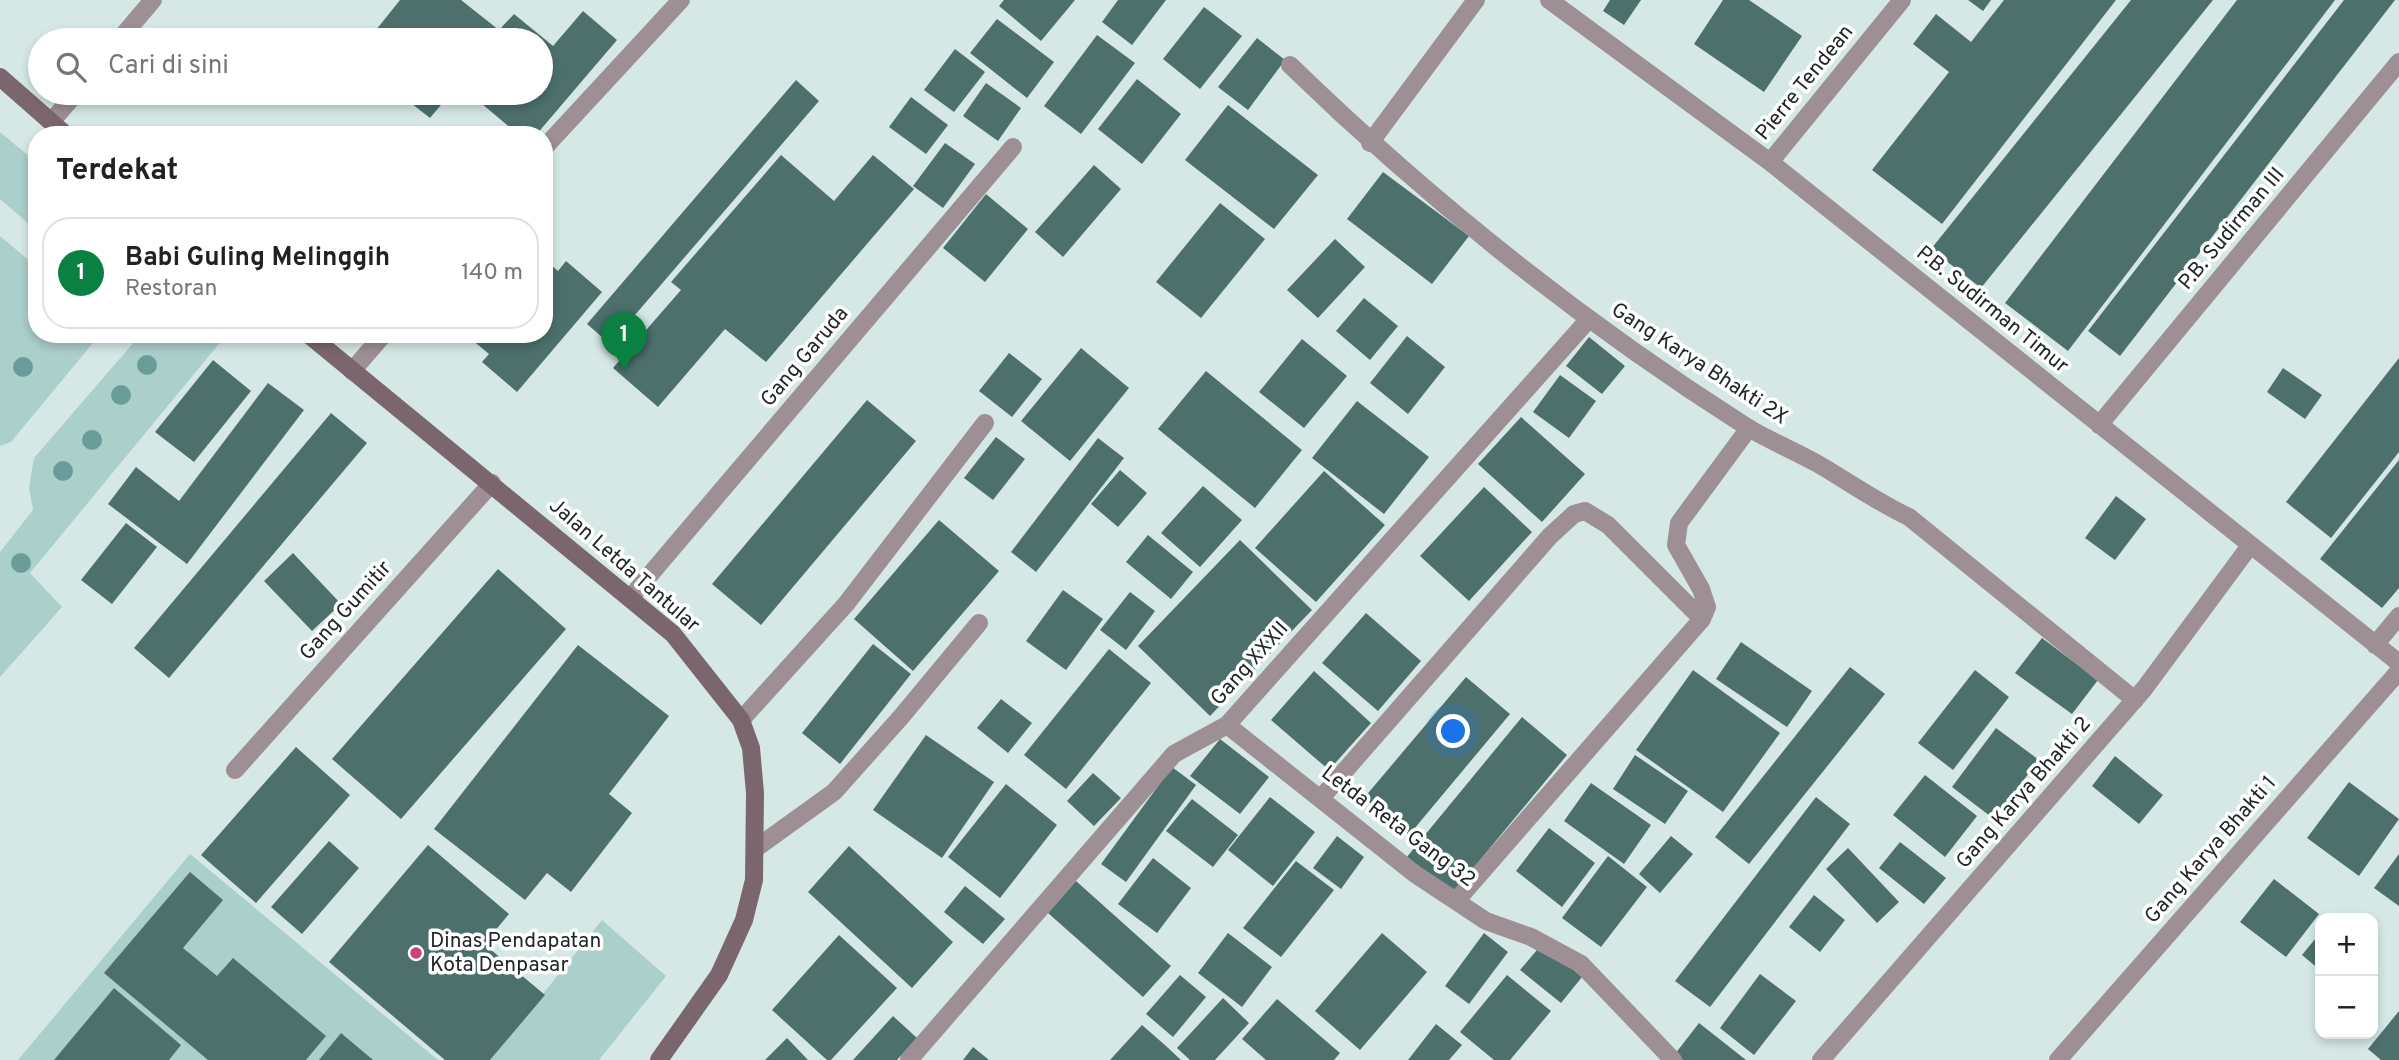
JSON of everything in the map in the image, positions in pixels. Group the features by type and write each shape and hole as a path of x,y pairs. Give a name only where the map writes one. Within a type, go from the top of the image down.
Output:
{"main road":[{"path":"0,77 28,102"},
{"path":"32,105 56,126"},
{"name":"Jalan Letda Tantular","path":"319,343 673,634 741,720 751,748 754,880 744,920 719,975 659,1060"}],"street":[{"path":"129,28 153,0"},
{"path":"553,138 681,0"},
{"path":"1370,143 1476,0"},
{"name":"P.B. Sudirman Timur","path":"1549,0 1770,162 2249,547 2399,663"},
{"name":"Pierre Tendean","path":"1770,162 1902,0"},
{"name":"P.B. Sudirman III","path":"2099,425 2399,62"},
{"name":"Gang Karya Bhakti 2X","path":"1290,65 1370,143 1589,319 1749,428 1818,464 1880,504 1909,517 2134,700"},
{"path":"51,122 66,105"},
{"name":"Gang Garuda","path":"631,597 1013,147"},
{"name":"Gang XXXII","path":"909,1060 1174,754 1227,725 1589,319"},
{"path":"352,371 376,343"},
{"path":"741,720 846,604 985,423"},
{"path":"1456,901 1702,619 1707,607 1702,589 1676,545 1679,523 1749,428"},
{"name":"Gang Gumitir","path":"235,770 492,483"},
{"path":"1321,798 1550,536 1574,514 1585,511 1608,524 1702,619"},
{"name":"Gang Karya Bhakti 2","path":"1821,1060 2134,700 2249,547"},
{"path":"2375,645 2399,616"},
{"path":"755,849 834,792 901,718 979,623"},
{"name":"Gang Karya Bhakti 1","path":"2058,1060 2399,671"},
{"name":"Letda Reta Gang 32","path":"1227,725 1415,874 1486,921 1531,937 1581,964 1673,1060"}],"shaded area":[{"path":"0,132 28,155 28,223 0,199"},
{"path":"0,236 28,259 28,343 92,343 11,442 0,446"},
{"path":"133,343 220,343 30,573 62,607 0,677 0,552 33,510 29,488 34,458"},
{"path":"190,854 438,1060 18,1060"},
{"path":"602,920 666,976 599,1060 490,1060"}],"building":[{"path":"400,0 461,0 496,28 378,28"},
{"path":"1004,0 1075,0 1041,41 999,6"},
{"path":"1118,0 1166,0 1132,45 1102,22"},
{"path":"1610,0 1641,0 1624,25 1603,11"},
{"path":"1723,0 1749,0 1802,36 1764,92 1694,44"},
{"path":"1968,0 1991,0 1983,11"},
{"path":"2004,0 2116,0 1942,224 1872,170 1949,72 1913,44 1936,14 1971,42"},
{"path":"2131,0 2213,0 1981,288 1931,249"},
{"path":"2237,0 2335,0 2068,351 2005,303"},
{"path":"2344,0 2395,0 2120,356 2088,331"},
{"path":"1204,7 1242,36 1200,89 1163,59"},
{"path":"583,11 617,40 544,126 508,126 483,105 553,105 553,46"},
{"path":"514,14 531,28 501,28"},
{"path":"997,19 1054,62 1027,98 970,53"},
{"path":"1097,35 1135,63 1081,134 1044,106"},
{"path":"1257,38 1285,60 1248,110 1218,87"},
{"path":"955,49 985,72 954,112 924,90"},
{"path":"1137,79 1181,114 1142,164 1098,129"},
{"path":"796,80 819,101 610,344 587,324"},
{"path":"986,83 1021,108 998,141 963,116"},
{"path":"911,97 948,125 926,154 889,127"},
{"path":"413,105 441,105 430,118"},
{"path":"1228,105 1318,175 1274,229 1185,160"},
{"path":"945,143 975,164 943,208 913,186"},
{"path":"781,155 834,201 873,155 914,189 766,362 725,329 658,407 613,368 681,290 671,282"},
{"path":"1094,165 1121,189 1063,257 1035,232"},
{"path":"1383,172 1469,236 1432,284 1347,219"},
{"path":"986,194 1028,229 985,282 943,248"},
{"path":"1220,203 1265,239 1201,318 1156,282"},
{"path":"1335,239 1365,267 1318,318 1287,290"},
{"path":"566,261 602,292 517,392 482,362 489,354 476,343 553,343 553,267 558,271"},
{"path":"1364,298 1398,326 1370,360 1336,331"},
{"path":"1407,336 1445,367 1408,414 1370,383"},
{"path":"1589,337 1625,366 1602,394 1566,366"},
{"path":"1302,339 1347,376 1304,428 1259,392"},
{"path":"1081,348 1129,388 1070,461 1021,421"},
{"path":"1009,353 1042,379 1012,417 979,391"},
{"path":"2399,358 2399,452 2331,538 2286,502"},
{"path":"213,360 251,391 194,462 155,432"},
{"path":"2283,368 2322,395 2305,419 2267,392"},
{"path":"1206,371 1302,450 1255,508 1158,429"},
{"path":"1560,375 1596,401 1569,438 1533,412"},
{"path":"268,383 304,410 187,564 108,504 136,467 179,501"},
{"path":"867,400 916,441 761,625 712,584"},
{"path":"1357,401 1429,457 1384,514 1312,458"},
{"path":"331,413 367,443 169,678 134,648"},
{"path":"1521,417 1585,474 1542,522 1478,464"},
{"path":"996,437 1025,459 993,500 964,478"},
{"path":"1098,438 1124,458 1036,572 1011,552"},
{"path":"2399,460 2399,588 2382,608 2320,559"},
{"path":"1120,470 1147,493 1118,527 1091,504"},
{"path":"1324,471 1385,525 1316,602 1255,548"},
{"path":"1203,486 1242,520 1200,567 1161,533"},
{"path":"1484,487 1532,532 1469,601 1420,556"},
{"path":"2116,496 2146,519 2115,560 2085,538"},
{"path":"939,520 999,571 913,671 854,619"},
{"path":"126,523 157,547 112,604 81,580"},
{"path":"1148,535 1193,572 1171,599 1126,562"},
{"path":"1240,540 1312,610 1210,716 1138,646"},
{"path":"293,553 341,604 312,631 264,581"},
{"path":"498,569 566,629 401,819 332,759"},
{"path":"1063,590 1103,619 1066,670 1026,641"},
{"path":"1130,592 1155,611 1126,650 1100,630"},
{"path":"1366,613 1421,661 1378,711 1322,663"},
{"path":"2042,638 2098,680 2072,714 2015,673"},
{"path":"1741,642 1812,691 1787,727 1716,679"},
{"path":"873,644 911,674 840,764 802,733"},
{"path":"578,645 669,716 609,794 632,813 571,892 547,873 525,900 434,829"},
{"path":"1109,649 1151,683 1066,789 1024,755"},
{"path":"1850,667 1885,694 1749,864 1715,837"},
{"path":"1693,670 1780,733 1723,812 1636,750"},
{"path":"1975,670 2009,697 1953,770 1918,743"},
{"path":"1314,671 1371,723 1329,770 1271,720"},
{"path":"1466,677 1510,714 1409,835 1364,798"},
{"path":"1001,699 1032,723 1008,753 977,728"},
{"path":"1522,717 1567,755 1451,895 1406,858"},
{"path":"1996,728 2039,760 1994,819 1952,787"},
{"path":"926,735 994,782 942,858 873,810"},
{"path":"1220,739 1269,777 1240,814 1190,776"},
{"path":"296,747 350,795 256,903 201,855"},
{"path":"1635,755 1688,791 1665,824 1613,789"},
{"path":"2115,756 2163,795 2139,824 2092,786"},
{"path":"1172,767 1196,785 1126,882 1101,864"},
{"path":"1093,773 1121,798 1094,826 1067,801"},
{"path":"1925,775 1977,816 1945,857 1893,815"},
{"path":"2349,782 2399,819 2359,876 2307,838"},
{"path":"1591,783 1651,825 1624,864 1564,821"},
{"path":"1006,784 1057,825 1000,898 948,857"},
{"path":"1270,797 1315,832 1273,886 1228,850"},
{"path":"1816,797 1850,824 1710,1007 1675,981"},
{"path":"1192,799 1238,835 1213,867 1166,831"},
{"path":"1549,828 1595,863 1562,907 1516,871"},
{"path":"1337,836 1364,857 1341,889 1313,868"},
{"path":"1671,836 1693,854 1660,893 1639,874"},
{"path":"329,841 359,868 302,934 271,907"},
{"path":"1900,842 1946,878 1924,904 1879,868"},
{"name":"Dinas Pendapatan Kota Denpasar","path":"428,845 509,914 484,944 545,995 490,1060 445,1060 329,962"},
{"path":"849,846 953,942 912,988 808,892"},
{"path":"1848,848 1899,902 1877,923 1826,869"},
{"path":"2399,854 2399,906 2374,888"},
{"path":"1608,856 1647,887 1601,947 1562,918"},
{"path":"1153,858 1191,888 1157,933 1118,904"},
{"path":"1296,861 1334,890 1281,957 1243,928"},
{"path":"190,872 223,900 183,948 217,976 233,958 326,1036 306,1060 208,1060 104,973"},
{"path":"2274,879 2318,913 2315,913 2315,919 2286,957 2240,922"},
{"path":"1076,881 1171,966 1143,997 1048,913"},
{"path":"965,886 1005,919 983,944 944,912"},
{"path":"1814,895 1845,920 1820,952 1789,927"},
{"path":"1228,933 1272,967 1242,1007 1198,973"},
{"path":"1382,933 1427,972 1360,1050 1315,1011"},
{"path":"1484,933 1508,952 1469,1004 1445,986"},
{"path":"839,935 897,988 831,1060 827,1060 772,1010"},
{"path":"2315,939 2315,966 2302,955"},
{"path":"1542,944 1582,977 1561,1003 1520,970"},
{"path":"1760,974 1796,1001 1754,1055 1720,1028"},
{"path":"1180,975 1206,997 1173,1037 1146,1014"},
{"path":"1507,975 1551,1011 1510,1060 1494,1060 1460,1032"},
{"path":"114,988 181,1045 169,1060 54,1060"},
{"path":"1223,998 1249,1023 1215,1060 1190,1060 1177,1048"},
{"path":"1277,999 1340,1053 1334,1060 1266,1060 1242,1039"},
{"path":"2399,1011 2399,1060 2381,1060 2368,1049"},
{"path":"893,1016 917,1038 897,1060 853,1060"},
{"path":"1699,1023 1746,1060 1683,1060 1675,1054"},
{"path":"1436,1024 1462,1045 1449,1060 1408,1060"},
{"path":"1142,1025 1166,1046 1181,1060 1110,1060"},
{"path":"341,1033 373,1060 319,1060"},
{"path":"787,1038 808,1060 765,1060"},
{"path":"973,1047 989,1060 963,1060"}],"place":[{"name":"Babi Guling Melinggih","path":"624,370"},
{"name":"Dinas Pendapatan Kota Denpasar","path":"416,953"}]}
